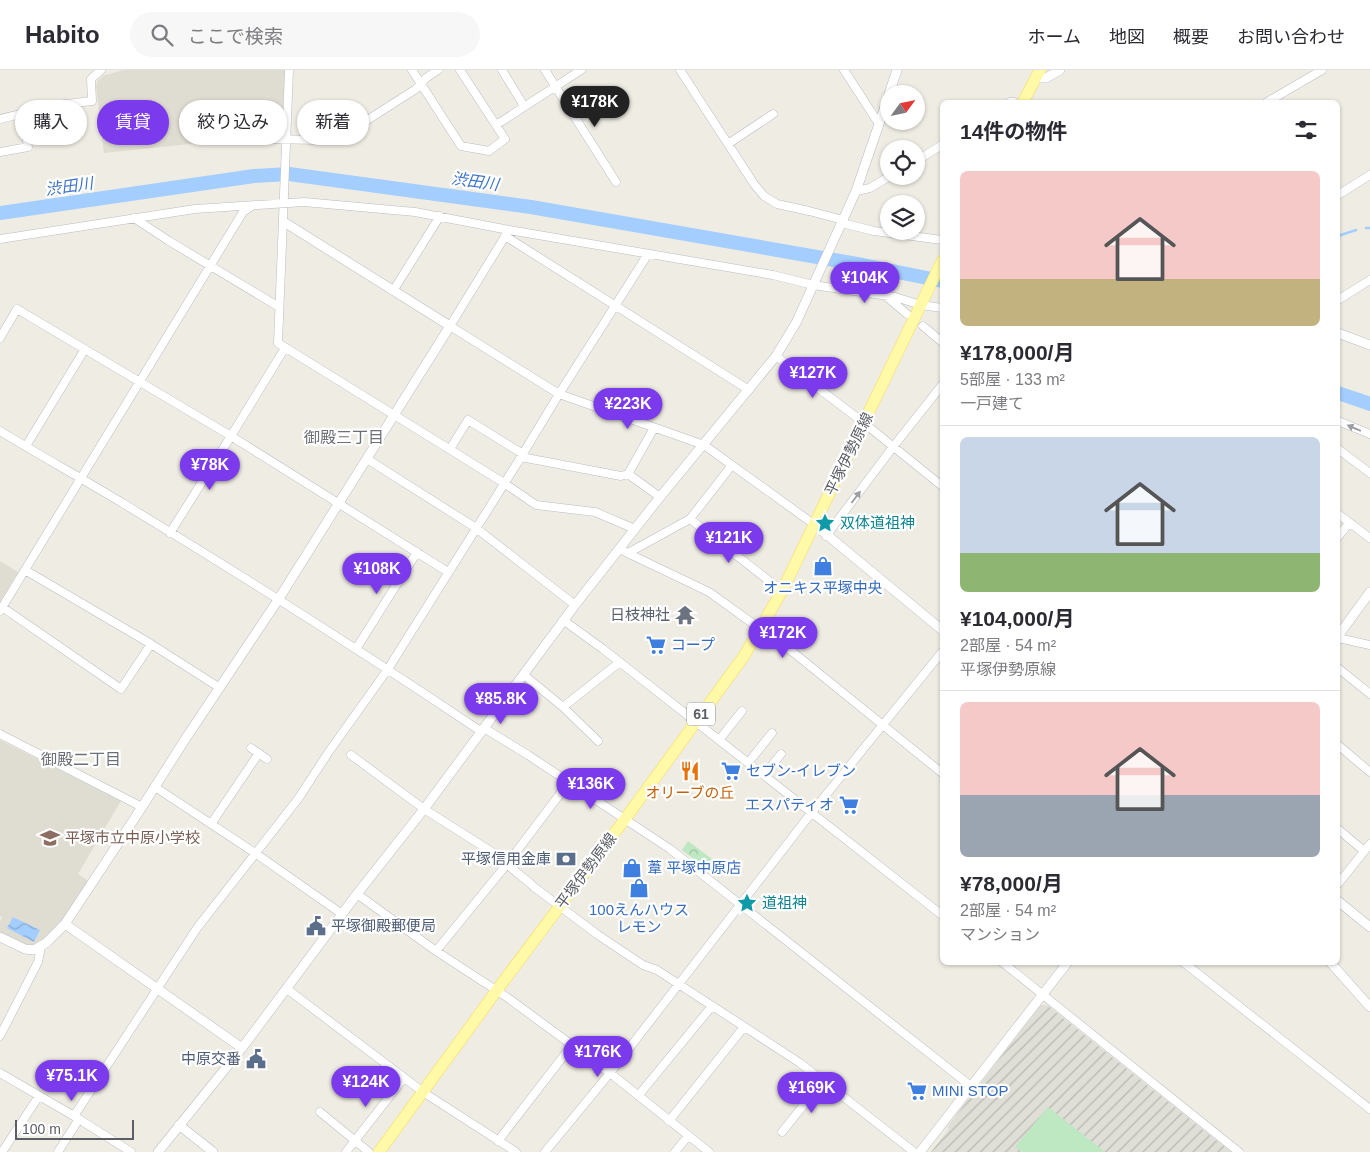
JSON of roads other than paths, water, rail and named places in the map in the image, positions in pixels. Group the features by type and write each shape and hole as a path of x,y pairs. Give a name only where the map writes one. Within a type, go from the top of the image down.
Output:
{"main road":[{"path":"1023,100 1038,74"},
{"name":"平塚伊勢原線","path":"380,1152 497,990 744,656 782,591 940,266"}],"street":[{"path":"87,102 92,101 90,79 101,70"},
{"path":"287,106 289,70"},
{"path":"412,70 461,146 489,150 505,139 460,70"},
{"path":"369,119 416,89 426,78 438,70"},
{"path":"502,70 524,106"},
{"path":"545,70 616,182"},
{"path":"496,125 581,70"},
{"path":"680,70 754,184 764,196 777,204 809,211 842,223 874,231 940,240"},
{"path":"844,70 879,124"},
{"path":"892,85 897,70"},
{"path":"1038,74 1046,78 1060,70"},
{"path":"1270,100 1322,70"},
{"path":"728,144 773,114"},
{"path":"0,119 15,115"},
{"path":"158,1152 287,989 357,894 424,809 563,620 624,551 636,529 660,497 776,356 796,323 842,223 856,191 880,121"},
{"path":"0,152 28,147 28,145"},
{"path":"285,145 284,222 278,343 450,449 536,505 595,512 636,529"},
{"path":"925,155 940,146"},
{"path":"1340,194 1370,175"},
{"path":"856,191 870,188 880,182"},
{"path":"0,238 195,209 284,203 314,203 440,216 507,233 773,275 940,308"},
{"path":"151,644 121,689 1,609 243,212 253,205"},
{"path":"393,291 440,216"},
{"path":"134,218 279,308"},
{"path":"284,222 559,394 704,445 814,525 940,628"},
{"path":"507,233 749,390"},
{"path":"0,937 25,949 34,950 41,947 65,924 278,600 507,233"},
{"path":"58,1152 77,1117 156,988 197,928 298,799 328,753 388,669 648,254"},
{"path":"1340,299 1370,280"},
{"path":"886,296 907,314"},
{"path":"0,338 17,309 141,381 448,572"},
{"path":"923,326 940,340"},
{"path":"1340,334 1370,345"},
{"path":"170,532 285,348"},
{"path":"26,446 85,349"},
{"path":"776,356 940,484"},
{"path":"826,536 940,388"},
{"path":"450,449 468,420 522,456 621,476 628,474 654,428"},
{"path":"1340,422 1370,434"},
{"path":"0,431 170,532 483,730 569,782 670,849 972,1086"},
{"path":"1340,450 1370,473"},
{"path":"367,459 476,528 575,605"},
{"path":"624,551 690,519 732,465"},
{"path":"628,474 660,497"},
{"path":"1340,516 1370,538"},
{"path":"690,519 782,591"},
{"path":"1340,534 1349,523"},
{"path":"624,551 709,592 760,628 940,771"},
{"path":"356,649 417,552"},
{"path":"25,570 151,644 220,688"},
{"path":"1340,634 1370,592"},
{"path":"563,620 696,721 940,913"},
{"path":"1340,638 1370,645"},
{"path":"546,1152 742,905 812,812 884,726 940,655"},
{"path":"562,708 620,662"},
{"path":"1340,670 1370,694"},
{"path":"524,675 598,740"},
{"path":"719,740 742,711"},
{"path":"748,763 772,733"},
{"path":"0,734 142,807"},
{"path":"1340,747 1370,772"},
{"path":"251,748 268,758"},
{"path":"212,824 259,753"},
{"path":"351,754 424,809 503,860 598,935 644,965 657,970 800,1063 914,1152"},
{"path":"764,775 781,754"},
{"path":"436,951 507,864 569,782"},
{"path":"155,787 255,853 342,914"},
{"path":"1340,831 1364,851"},
{"path":"1340,881 1370,844"},
{"path":"357,894 436,951 497,990 610,1073 709,1152"},
{"path":"1340,903 1370,927"},
{"path":"65,924 242,1048"},
{"path":"0,1036 38,962 41,947"},
{"path":"1006,965 1239,1152"},
{"path":"920,1152 1066,965"},
{"path":"1188,965 1370,1109"},
{"path":"1333,965 1370,1007"},
{"path":"287,989 423,1092 516,1152"},
{"path":"638,1096 712,1006"},
{"path":"669,1121 744,1027"},
{"path":"498,1141 572,1045"},
{"path":"0,1073 77,1117 131,1152"},
{"path":"346,1152 404,1078"},
{"path":"782,1132 823,1081"},
{"path":"2,1152 39,1096"},
{"path":"320,1112 369,1152"},
{"path":"179,1125 212,1152"},
{"path":"675,1152 688,1136"}],"water":[{"path":"13,917 40,930 34,942 7,928"}],"waterway":[{"name":"渋田川","path":"0,213 254,176 289,174 531,207 863,265 940,281"},
{"path":"1340,235 1356,230"},
{"name":"渋田川","path":"1340,394 1370,404"}],"place":[{"name":"双体道祖神","path":"825,523"},
{"name":"オニキス平塚中央","path":"823,566"},
{"name":"日枝神社","path":"685,615"},
{"name":"コープ","path":"656,645"},
{"name":"オリーブの丘","path":"690,771"},
{"name":"セブン-イレブン","path":"731,771"},
{"name":"エスパティオ","path":"849,805"},
{"name":"平塚市立中原小学校","path":"50,838"},
{"name":"平塚信用金庫","path":"566,859"},
{"name":"葦 平塚中原店","path":"632,868"},
{"name":"100えんハウス レモン","path":"639,888"},
{"name":"道祖神","path":"747,903"},
{"name":"平塚御殿郵便局","path":"316,926"},
{"name":"中原交番","path":"256,1059"},
{"name":"MINI STOP","path":"917,1091"}],"district":[{"name":"御殿三丁目","path":"344,437"},
{"name":"御殿二丁目","path":"81,759"}]}
